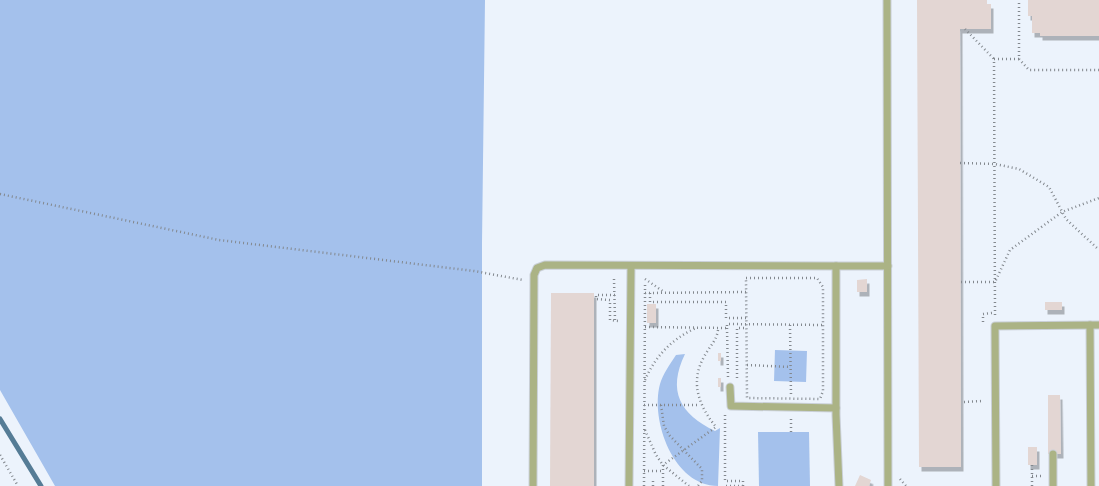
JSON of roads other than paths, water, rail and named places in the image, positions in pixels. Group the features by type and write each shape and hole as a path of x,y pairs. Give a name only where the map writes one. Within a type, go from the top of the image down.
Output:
{"lane":[{"path":"887,0 888,486"},
{"path":"533,486 533,282 537,268 545,265 888,266"},
{"path":"629,486 631,266"},
{"path":"836,266 836,408 839,486"},
{"path":"1090,325 1091,486"},
{"path":"996,486 996,326 1099,325"},
{"path":"730,387 731,406 836,408"},
{"path":"1052,454 1053,486"}],"waterway":[{"path":"0,419 41,486"}]}
